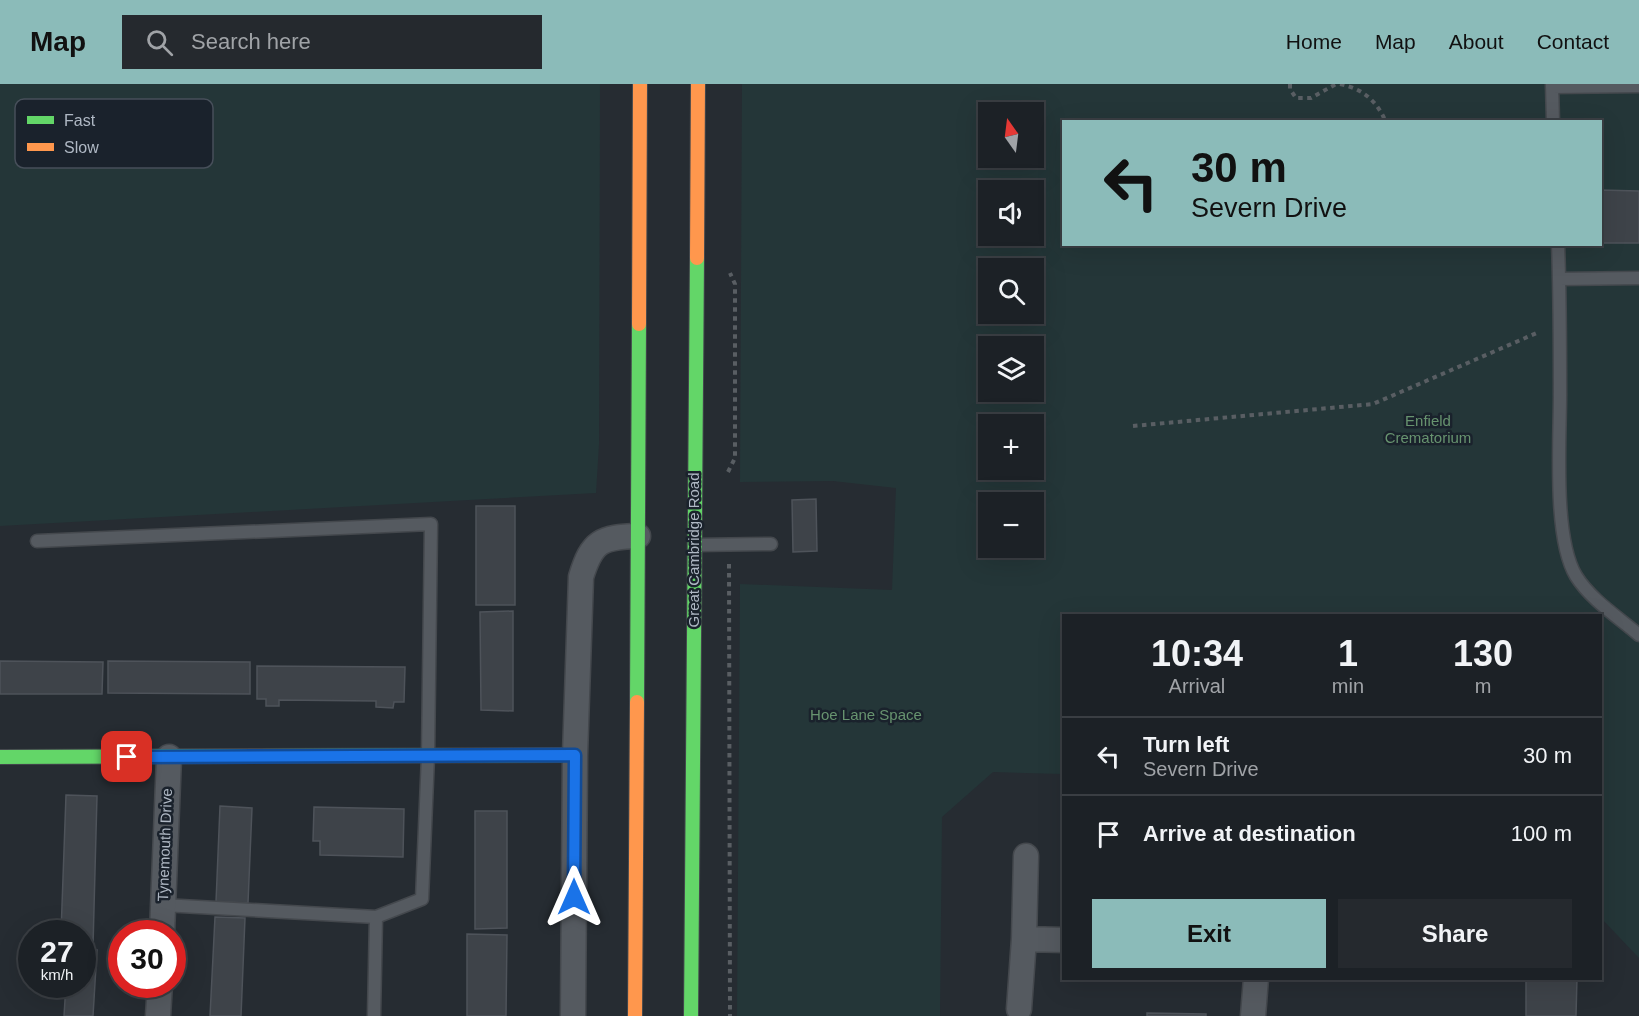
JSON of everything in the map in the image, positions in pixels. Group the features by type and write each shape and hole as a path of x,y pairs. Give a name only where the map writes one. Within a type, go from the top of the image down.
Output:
{"main road":[{"path":"634,1016 639,84"},
{"name":"Great Cambridge Road","path":"691,1016 698,84"},
{"path":"0,757 575,755"}],"street":[{"path":"573,1016 575,755 581,577 587,555 601,542 614,537 638,536"},
{"name":"Tynemouth Drive","path":"162,920 169,758"},
{"path":"1019,1009 1026,856"},
{"path":"1024,939 1062,940"},
{"path":"1253,1016 1256,980"},
{"path":"159,1016 160,998"}],"lane":[{"path":"1553,120 1552,85 1639,86"},
{"path":"1558,246 1560,493 1564,543 1572,568 1587,591 1639,635"},
{"path":"1559,279 1639,278"},
{"path":"37,541 431,524 428,756 422,899 376,917 163,905"},
{"path":"693,545 771,544"},
{"path":"374,1016 376,917"}],"path":[{"path":"1290,84 1290,89 1296,98 1311,98 1338,84 1354,87 1380,107 1385,120"},
{"path":"728,474 735,458 735,284 730,273"},
{"path":"1133,426 1373,404 1560,322"},
{"path":"729,555 730,1016"}],"green space":[{"path":"0,84 600,84 599,444 596,493 0,526"},
{"name":"Enfield Crematorium","path":"742,84 1639,84 1639,958 1602,919 1602,614 1062,614 1062,774 993,772 942,817 940,1016 737,1016 740,584 892,590 896,488 833,481 740,482"}],"building":[{"path":"1602,190 1639,191 1639,243 1602,243"},
{"path":"816,499 817,551 793,552 792,500"},
{"path":"476,506 515,506 515,605 476,605"},
{"path":"513,611 513,711 481,710 480,612"},
{"path":"0,661 103,662 102,694 0,694"},
{"path":"108,661 250,662 250,694 108,693"},
{"path":"257,666 405,667 404,702 394,702 393,708 376,707 376,701 279,700 279,706 266,706 266,699 257,699"},
{"path":"66,795 97,796 94,920 61,920"},
{"path":"220,806 252,808 248,903 216,902"},
{"path":"314,807 404,809 403,857 320,855 320,841 313,841"},
{"path":"475,811 507,811 507,928 475,929"},
{"path":"215,917 245,918 241,1016 210,1016"},
{"path":"467,934 507,935 506,1016 467,1016"},
{"path":"1526,980 1577,980 1576,1016 1526,1016"},
{"path":"65,998 94,998 93,1016 64,1016"},
{"path":"1147,1013 1206,1014 1206,1016 1147,1016"}],"traffic: fast":[{"path":"691,1016 697,258"},
{"path":"637,702 639,324"},
{"path":"0,757 575,755"}],"traffic: slow":[{"path":"639,324 640,84"},
{"path":"697,258 698,84"},
{"path":"635,1016 637,702"}],"route":[{"path":"127,757 575,755 574,897"}],"park label":[{"name":"Hoe Lane Space","path":"866,715"}]}
